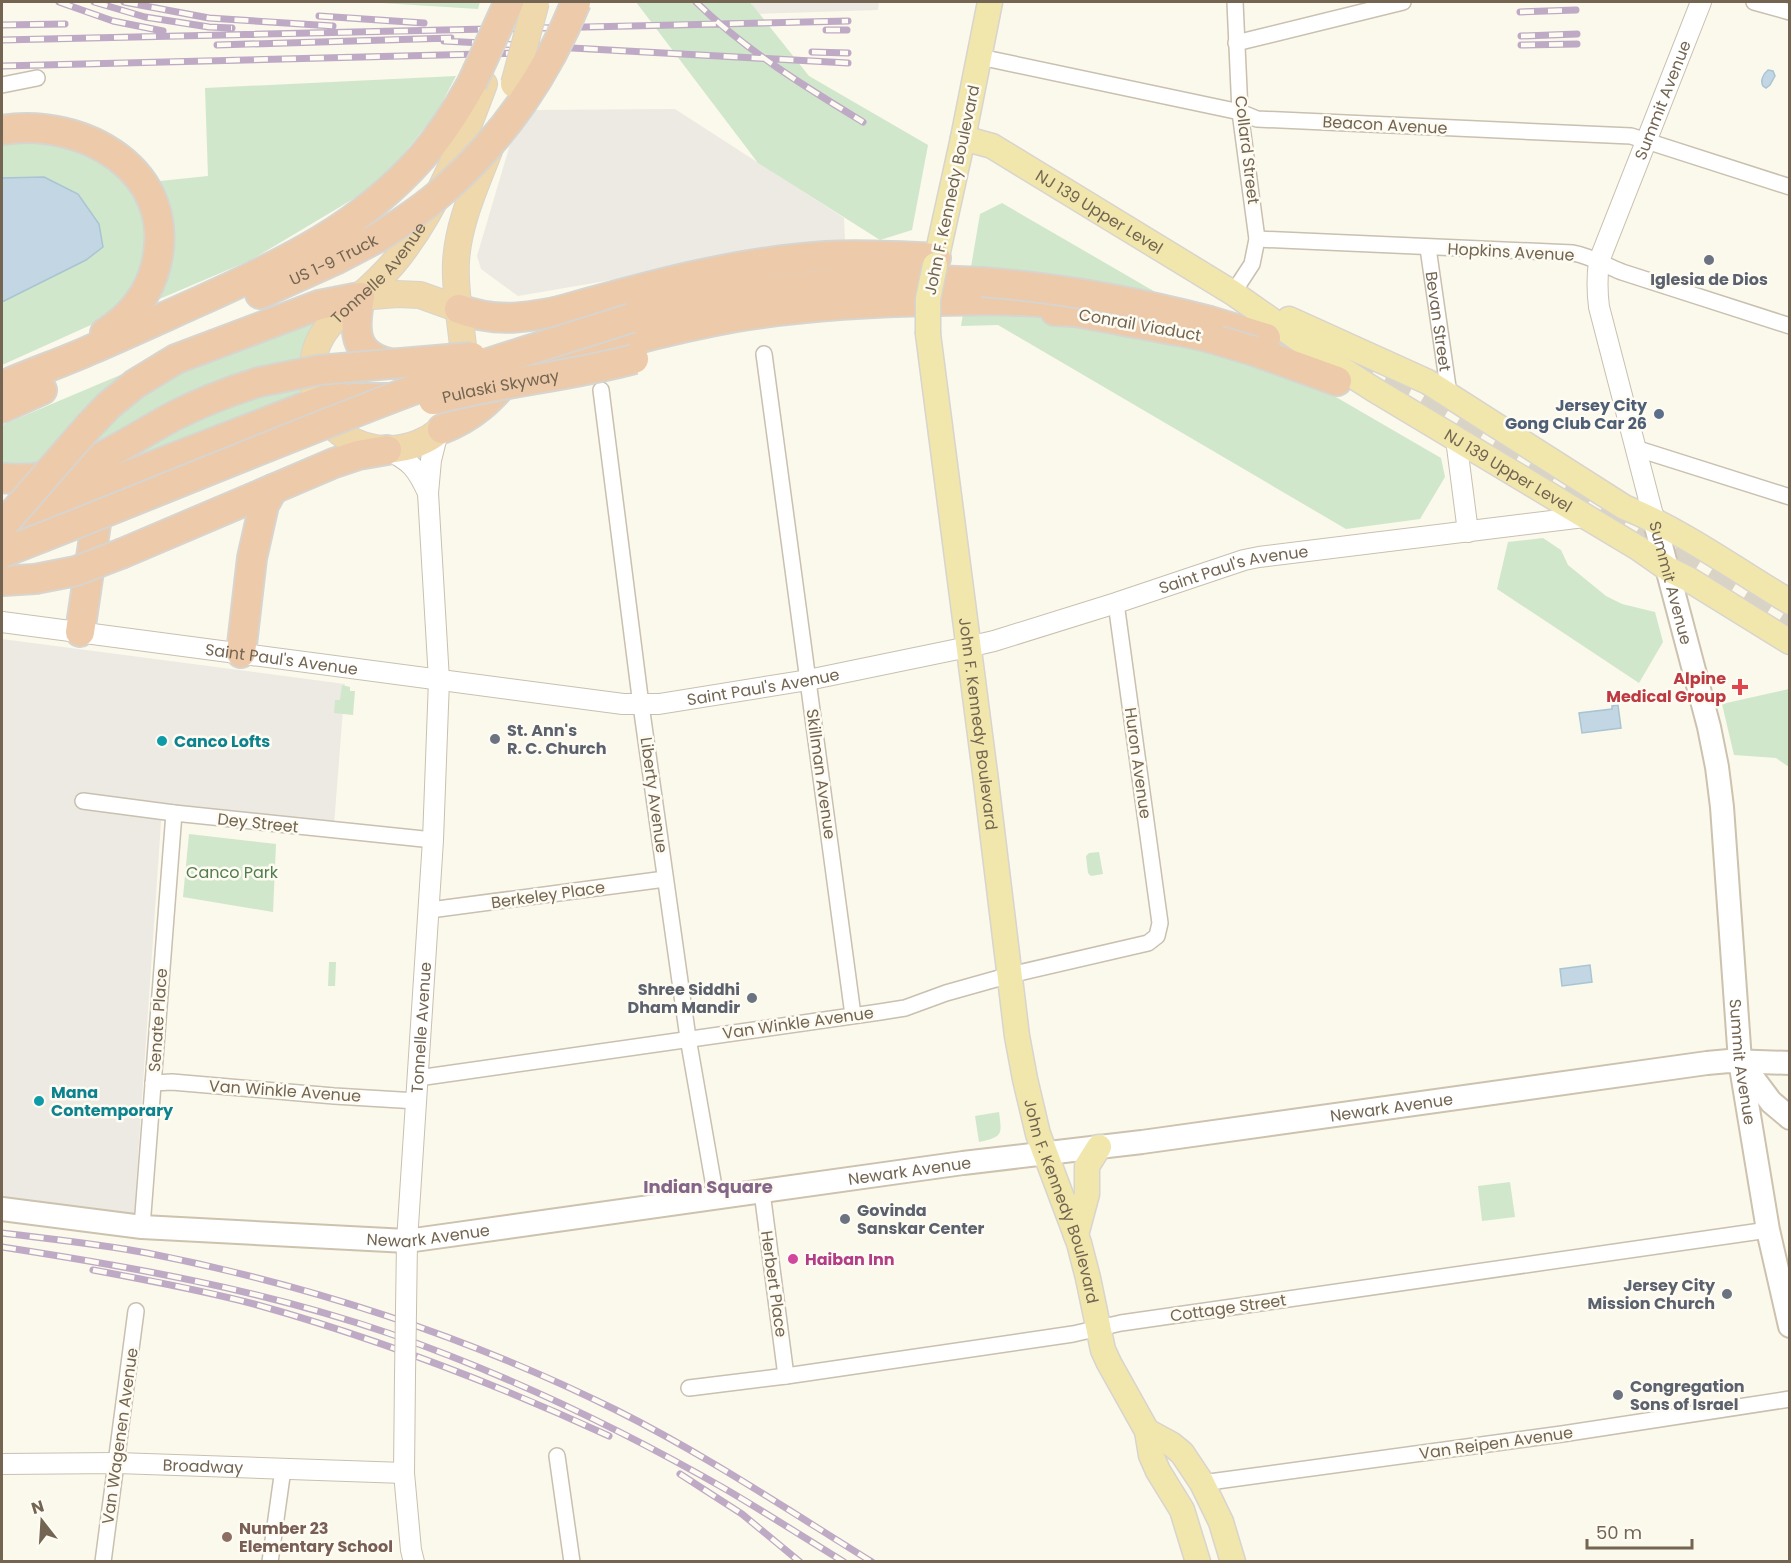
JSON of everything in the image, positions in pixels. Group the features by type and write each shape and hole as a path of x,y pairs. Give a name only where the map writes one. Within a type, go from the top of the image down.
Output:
{"highway":[{"path":"17,386 89,350 258,275 338,230 379,199 421,158 478,84 510,2"},
{"name":"Tonnelle Avenue","path":"440,430 456,411 462,399 465,379 456,261 461,230 514,84 536,2"},
{"name":"US 1-9 Truck","path":"2,408 17,386 351,252 422,208 483,152 515,113 555,51 576,2"},
{"name":"Tonnelle Avenue","path":"387,450 341,434 326,419 318,402 314,384 314,355 330,324 394,263 418,228 456,155 478,84"},
{"path":"2,130 54,129 86,138 108,150 127,165 141,182 154,210 158,232 158,250 154,270 141,298 129,315 102,335 17,386"},
{"path":"552,313 671,280 768,263 838,255 881,255 935,262"},
{"name":"Pulaski Skyway","path":"2,553 430,383 631,318 724,297 803,286 855,281 981,282"},
{"name":"Conrail Viaduct","path":"981,282 1100,296 1210,321 1260,344"},
{"path":"4,519 108,406 135,384 165,364 186,354 319,305 360,297 397,294 420,296 470,314 502,319 552,313 644,296 687,294 724,297"},
{"path":"360,297 356,329 358,340 363,350 371,357 383,362 427,368 465,379"},
{"path":"318,402 434,395 465,379 522,371 662,332 778,311 883,302 1014,305"},
{"name":"Conrail Viaduct","path":"1014,305 1044,302 1085,307 1160,321 1178,331 1260,344"},
{"name":"Pulaski Skyway","path":"2,562 337,434 433,400 484,388 591,370 728,337 791,327 1014,305"},
{"path":"2,478 43,478 76,469 193,407 259,382 319,370 472,357 631,318"},
{"path":"1260,344 1337,381"},
{"path":"4,519 50,505 136,473 390,373 427,368"},
{"path":"2,581 35,579 84,569 347,458 418,444 480,408 522,371"},
{"path":"80,632 100,505 105,494 115,485 136,473"},
{"path":"241,653 252,558 264,505 273,489"},
{"path":"208,517 222,518 235,525 244,536 252,558"}],"main road":[{"name":"John F. Kennedy Boulevard","path":"990,2 928,299 928,334 1017,1036 1038,1134 1062,1203 1076,1235 1088,1278 1103,1350 1108,1363 1147,1431 1151,1455 1182,1510 1198,1562"},
{"name":"NJ 139 Upper Level","path":"963,138 992,146 1233,293 1334,364 1790,642"},
{"name":"NJ 139 Upper Level","path":"1233,293 1337,342 1415,375 1449,394 1624,507 1654,519 1790,602"},
{"name":"Summit Avenue","path":"1654,519 1709,727 1717,767 1722,807 1740,1061 1768,1230 1790,1326"},
{"name":"Newark Avenue","path":"2,1209 142,1227 407,1241 1707,1063 1740,1061 1790,1063"},
{"path":"1740,1061 1771,1102 1790,1118"},
{"path":"1076,1235 1087,1194 1087,1166 1099,1147"},
{"name":"John F. Kennedy Boulevard","path":"1147,1431 1182,1453 1202,1483 1221,1522 1233,1562"},
{"path":"1182,1510 1213,1562"}],"street":[{"name":"Collard Street","path":"1233,293 1252,264 1257,239 1240,112 1235,2"},
{"path":"1236,43 1403,2"},
{"name":"Summit Avenue","path":"1654,519 1599,307 1597,290 1599,261 1701,2"},
{"path":"1754,2 1790,12"},
{"name":"Beacon Avenue","path":"980,57 1240,112 1257,119 1631,136 1790,187"},
{"path":"2,85 38,78"},
{"name":"Hopkins Avenue","path":"1257,239 1585,255 1622,272 1790,327"},
{"name":"Bevan Street","path":"1428,248 1449,394"},
{"name":"Skillman Avenue","path":"764,354 853,1015"},
{"name":"Liberty Avenue","path":"601,390 665,879 688,1038 716,1198"},
{"name":"Tonnelle Avenue","path":"414,1562 404,1473 407,1241 433,840 438,680 428,494 431,460 440,430"},
{"path":"1456,439 1468,532"},
{"path":"1635,448 1790,497"},
{"name":"Tonnelle Avenue","path":"387,450 411,464 419,474 428,494"},
{"name":"Saint Paul's Avenue","path":"2,622 438,680 641,705 659,704 808,680 994,641 1259,557 1584,517"},
{"name":"Huron Avenue","path":"1116,603 1160,923"},
{"name":"Dey Street","path":"83,801 174,813 433,840"},
{"name":"Senate Place","path":"142,1227 174,813"},
{"name":"Berkeley Place","path":"430,910 665,879"},
{"name":"Van Winkle Avenue","path":"418,1078 905,1008 946,993 1010,975 1148,943 1157,936 1160,923"},
{"name":"Van Winkle Avenue","path":"153,1083 172,1082 417,1101"},
{"name":"Herbert Place","path":"762,1192 786,1376"},
{"name":"Cottage Street","path":"689,1388 1073,1334 1121,1323 1768,1230"},
{"name":"Van Wagenen Avenue","path":"103,1562 136,1311"},
{"name":"Van Reipen Avenue","path":"1202,1483 1562,1434 1790,1399"},
{"path":"557,1456 572,1562"},
{"name":"Broadway","path":"2,1464 117,1463 404,1473"},
{"path":"270,1562 283,1469"}],"shaded area":[{"path":"751,2 879,2 878,10 755,14"},
{"path":"675,109 844,218 845,240 518,296 481,269 477,256 511,141 536,110"},
{"path":"2,639 345,684 334,825 162,808 134,1215 2,1204"}],"green space":[{"path":"365,2 480,2 478,9"},
{"path":"636,2 750,2 809,76 928,145 912,230 880,240 758,163"},
{"path":"456,76 436,114 380,183 251,260 150,303 169,219 160,181 208,176 205,88"},
{"path":"50,142 101,155 135,187 149,236 138,284 113,315 2,365 2,302 86,260 44,177 2,178 2,144"},
{"path":"1002,203 1441,458 1445,477 1420,519 1346,529 998,325 961,326 980,214"},
{"path":"318,318 304,359 81,453 158,377"},
{"path":"144,365 37,467 2,468 2,425"},
{"path":"302,384 305,397 83,477 200,418"},
{"path":"1543,538 1561,550 1568,565 1606,596 1622,604 1655,612 1663,642 1639,683 1497,589 1508,542"},
{"path":"342,685 350,687 350,691 355,691 353,715 334,713 335,700 340,700"},
{"path":"1789,689 1789,767 1776,758 1734,755 1722,704"},
{"name":"Canco Park","path":"189,834 276,844 273,912 183,897"},
{"path":"1099,852 1103,874 1091,876 1088,873 1086,856 1089,853"},
{"path":"329,962 336,962 335,986 328,986"},
{"path":"999,1112 1001,1126 999,1134 979,1142 975,1116"},
{"path":"1510,1182 1515,1217 1482,1221 1478,1186"}],"water":[{"path":"1768,70 1773,71 1775,76 1766,88 1762,80"},
{"path":"44,177 78,194 99,224 103,247 86,260 2,302 2,178"},
{"path":"1618,705 1621,728 1582,733 1579,713 1612,709 1612,706"},
{"path":"1590,965 1592,982 1562,986 1560,969"}],"tunnel":[{"path":"1266,338 1353,367 1410,393 1790,625"}],"railway":[{"path":"59,2 113,21 163,31"},
{"path":"94,2 145,17 209,27 232,28"},
{"path":"124,2 209,18 333,26"},
{"path":"696,2 755,52 863,122"},
{"path":"1520,12 1576,10"},
{"path":"319,16 424,23"},
{"path":"2,40 848,21"},
{"path":"2,25 65,24"},
{"path":"826,30 847,30"},
{"path":"1521,36 1577,34"},
{"path":"217,45 451,38"},
{"path":"444,41 848,63"},
{"path":"1521,45 1577,44"},
{"path":"812,52 848,53"},
{"path":"2,66 523,53"},
{"path":"2,1233 129,1250 208,1266 327,1297 445,1336 560,1383 649,1427 746,1483 872,1562"},
{"path":"2,1247 100,1263 245,1292 341,1318 432,1349 519,1384 645,1445 727,1490 844,1562"},
{"path":"93,1270 174,1285 300,1317 434,1363 609,1436"},
{"path":"680,1474 742,1514 800,1562"}],"place":[{"name":"Iglesia de Dios","path":"1709,260"},
{"name":"Jersey City Gong Club Car 26","path":"1659,414"},
{"name":"Alpine Medical Group","path":"1740,687"},
{"name":"St. Ann's R. C. Church","path":"495,739"},
{"name":"Canco Lofts","path":"162,741"},
{"name":"Shree Siddhi Dham Mandir","path":"752,998"},
{"name":"Mana Contemporary","path":"39,1101"},
{"name":"Govinda Sanskar Center","path":"845,1219"},
{"name":"Haiban Inn","path":"793,1259"},
{"name":"Jersey City Mission Church","path":"1727,1294"},
{"name":"Congregation Sons of Israel","path":"1618,1395"},
{"name":"Number 23 Elementary School","path":"227,1537"}],"district":[{"name":"Indian Square","path":"708,1186"}]}
